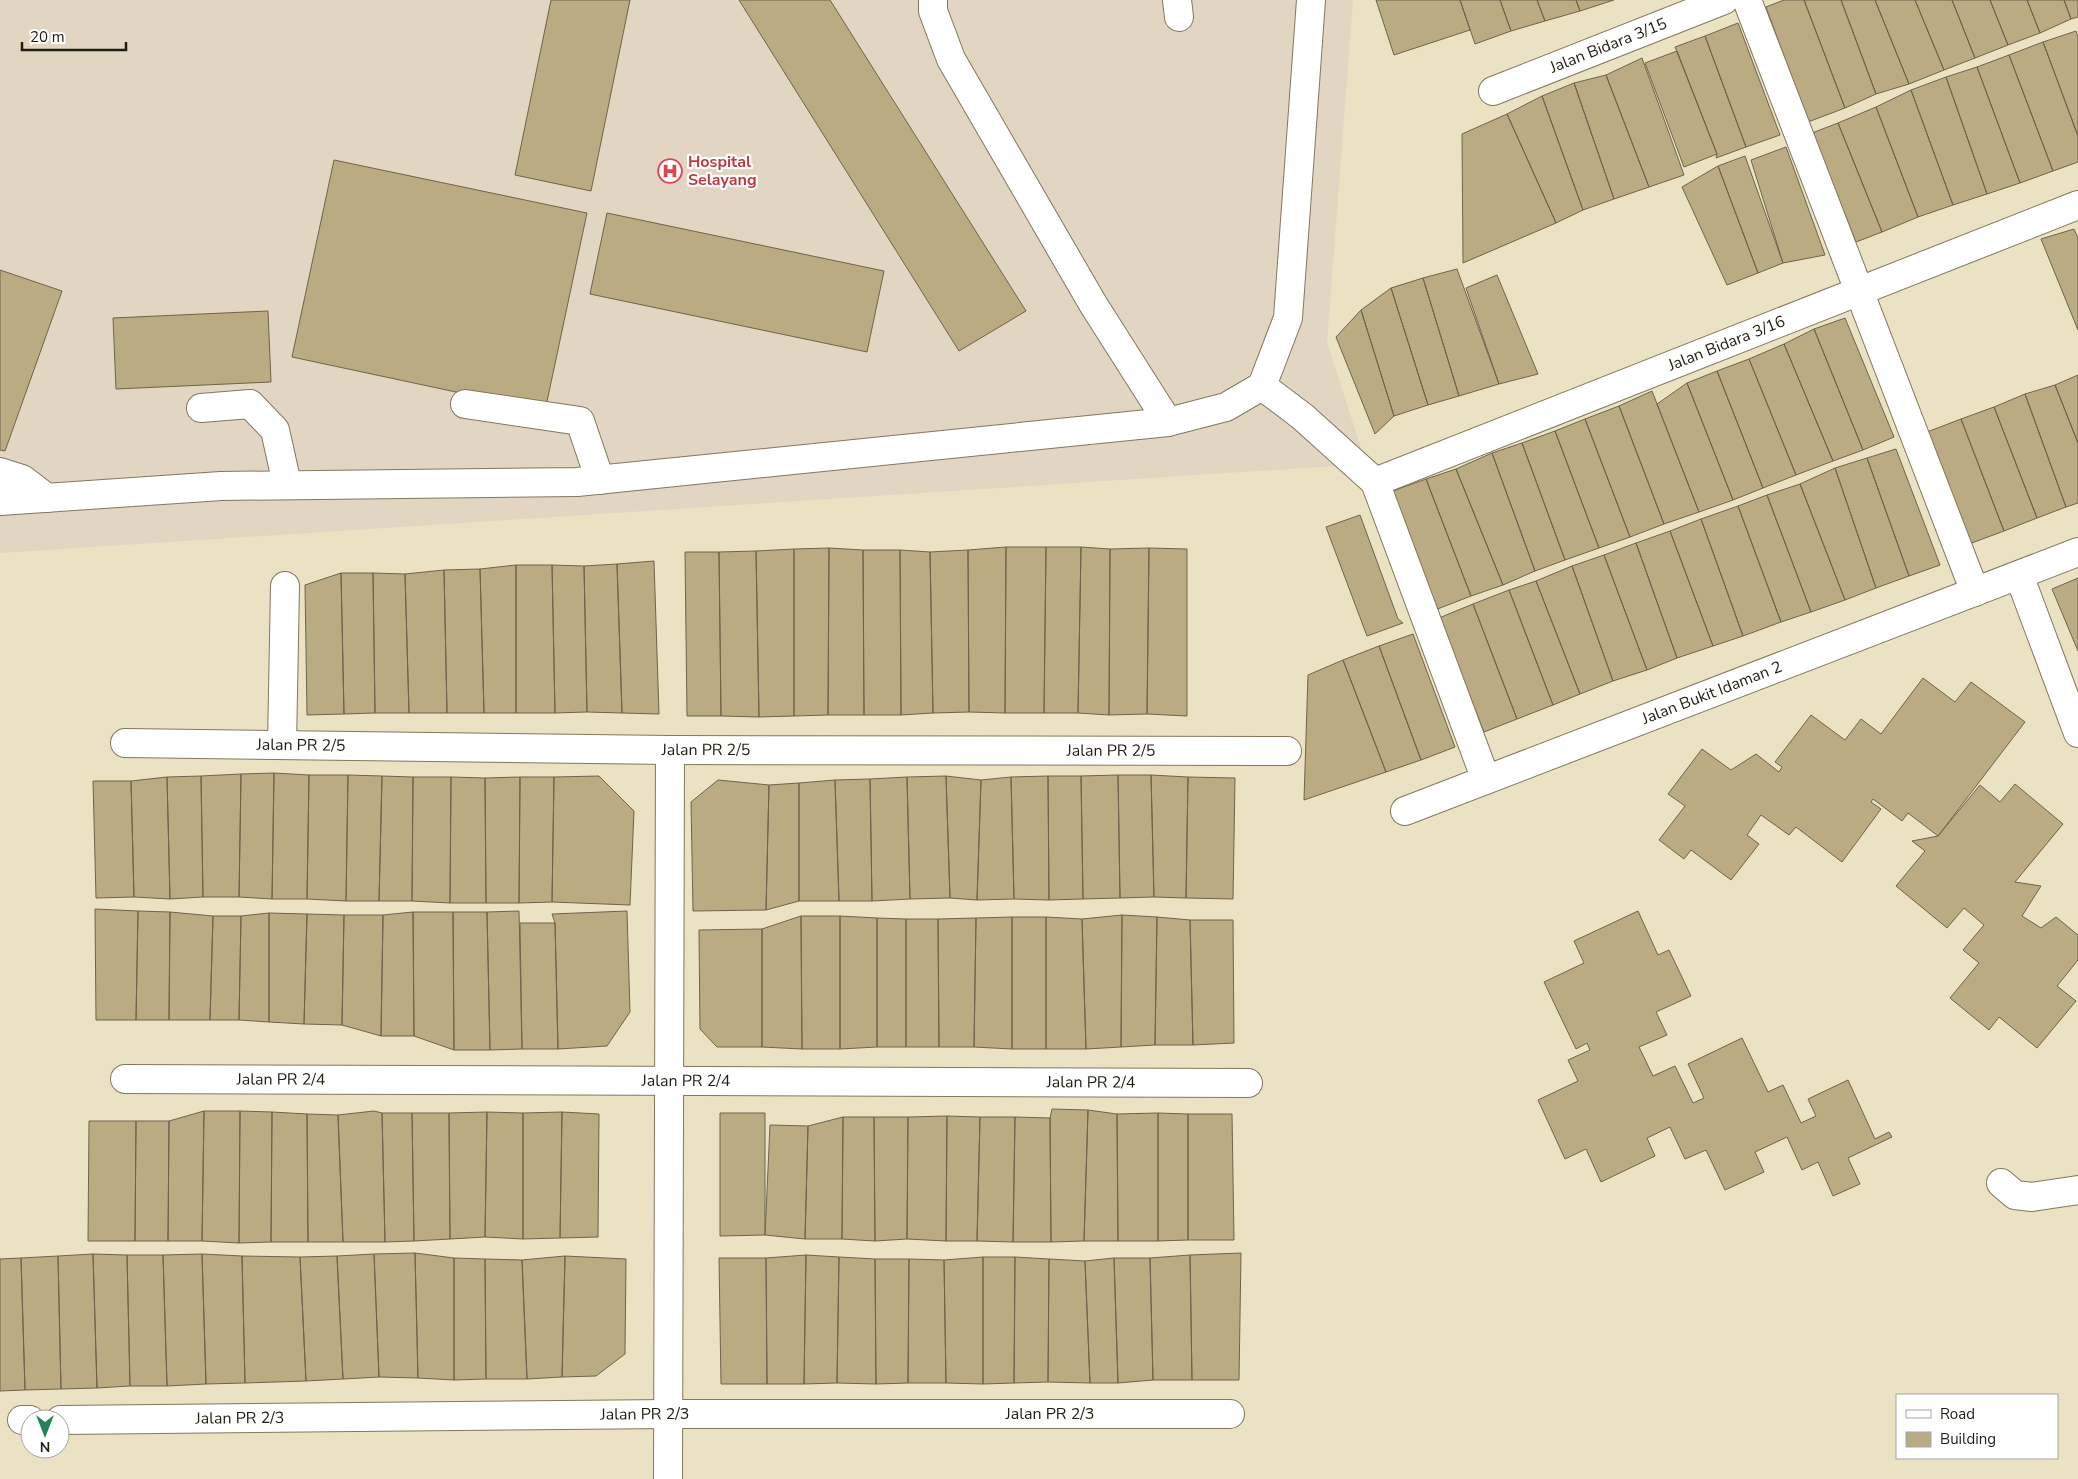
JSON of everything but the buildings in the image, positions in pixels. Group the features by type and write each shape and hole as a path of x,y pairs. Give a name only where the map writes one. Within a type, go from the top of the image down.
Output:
{"street":[{"path":"933,0 933,11 951,59 1093,304 1168,422"},
{"path":"0,501 221,486 577,482 1168,422 1226,407 1262,386 1288,318 1311,0"},
{"name":"Jalan Bidara 3/15","path":"1493,91 1724,0"},
{"path":"1747,0 1975,592"},
{"name":"Jalan Bidara 3/16","path":"1375,482 2078,205"},
{"path":"1262,386 1303,418 1375,482 1486,780"},
{"path":"201,408 250,404 275,430 287,484"},
{"path":"465,404 580,421 600,480"},
{"path":"0,472 22,479 47,498"},
{"name":"Jalan Bukit Idaman 2","path":"1405,811 2078,552"},
{"path":"2019,575 2078,733"},
{"path":"282,745 285,586"},
{"name":"Jalan PR 2/5","path":"125,743 670,750 1287,752"},
{"path":"668,1479 670,750"},
{"name":"Jalan PR 2/4","path":"125,1078 669,1082 1248,1083"},
{"path":"2001,1183 2015,1195 2032,1197 2078,1190"},
{"name":"Jalan PR 2/3","path":"70,1420 668,1414 1230,1414"}],"shaded area":[{"name":"Hospital Selayang","path":"0,0 1353,0 1327,342 1366,464 0,553"}],"place":[{"name":"Hospital Selayang","path":"670,171"}]}
